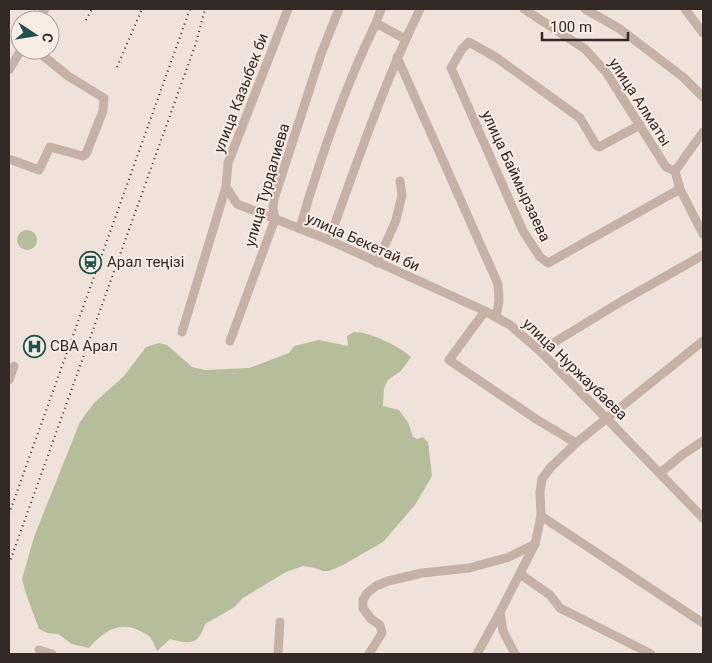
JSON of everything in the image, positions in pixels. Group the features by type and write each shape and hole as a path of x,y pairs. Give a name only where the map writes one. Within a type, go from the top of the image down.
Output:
{"street":[{"name":"улица Казыбек би","path":"182,332 226,186 228,163 288,9"},
{"name":"улица Турдалиева","path":"230,341 275,219 274,199 321,54 339,9"},
{"path":"300,228 330,131 381,9"},
{"path":"329,240 398,57 420,9"},
{"name":"улица Алматы","path":"524,9 585,49 606,72 666,167 676,170"},
{"path":"585,9 620,29 683,77 703,97"},
{"path":"686,9 703,33"},
{"path":"376,23 406,39"},
{"name":"улица Баймырзаева","path":"640,125 599,147 580,118 496,58 469,42 462,49 451,68 523,231 540,257 548,263 680,189"},
{"path":"398,57 498,284 500,300 496,317"},
{"path":"9,159 39,170 50,147 83,156 86,154 103,111 104,98 68,76 48,60"},
{"path":"703,132 676,170 680,189 703,234"},
{"path":"377,262 396,220 402,195 400,181"},
{"name":"улица Бекетай би","path":"226,186 238,204 329,240 496,317"},
{"path":"540,351 703,255"},
{"path":"485,311 449,360 576,443"},
{"name":"улица Нуржаубаева","path":"496,317 510,324 540,351 703,518"},
{"path":"477,654 535,544 542,516 540,492 542,479 550,468 576,443 703,341"},
{"path":"9,380 14,366"},
{"path":"660,473 703,441"},
{"path":"542,516 703,623"},
{"path":"369,654 382,633 380,625 371,619 363,608 363,600 367,593 376,586 388,581 422,573 469,568 509,557 535,544"},
{"path":"520,574 550,595 560,608 652,654"},
{"path":"500,612 503,631 516,654"},
{"path":"278,654 280,622"},
{"path":"39,650 52,654"}],"green space":[{"path":"23,230 31,230 37,236 37,244 31,250 23,250 17,244 17,236"},
{"path":"354,332 368,334 384,340 411,357 401,371 388,380 384,388 383,406 399,410 408,422 413,437 417,439 423,437 428,442 432,476 415,505 383,542 329,571 303,566 286,572 243,598 233,608 205,624 196,640 183,642 170,639 157,651 149,636 129,627 110,630 89,648 72,644 58,634 47,633 39,629 22,579 34,537 80,422 94,403 124,376 146,347 159,343 167,345 192,367 205,370 249,368 289,353 294,346 319,340 348,346 347,336"}],"railway":[{"path":"86,20 92,9"},
{"path":"117,67 142,9"},
{"path":"9,514 190,9"},
{"path":"9,564 196,43 205,9"}],"place":[{"name":"Арал теңізі","path":"91,262"},
{"name":"СВА Арал","path":"34,346"}]}
